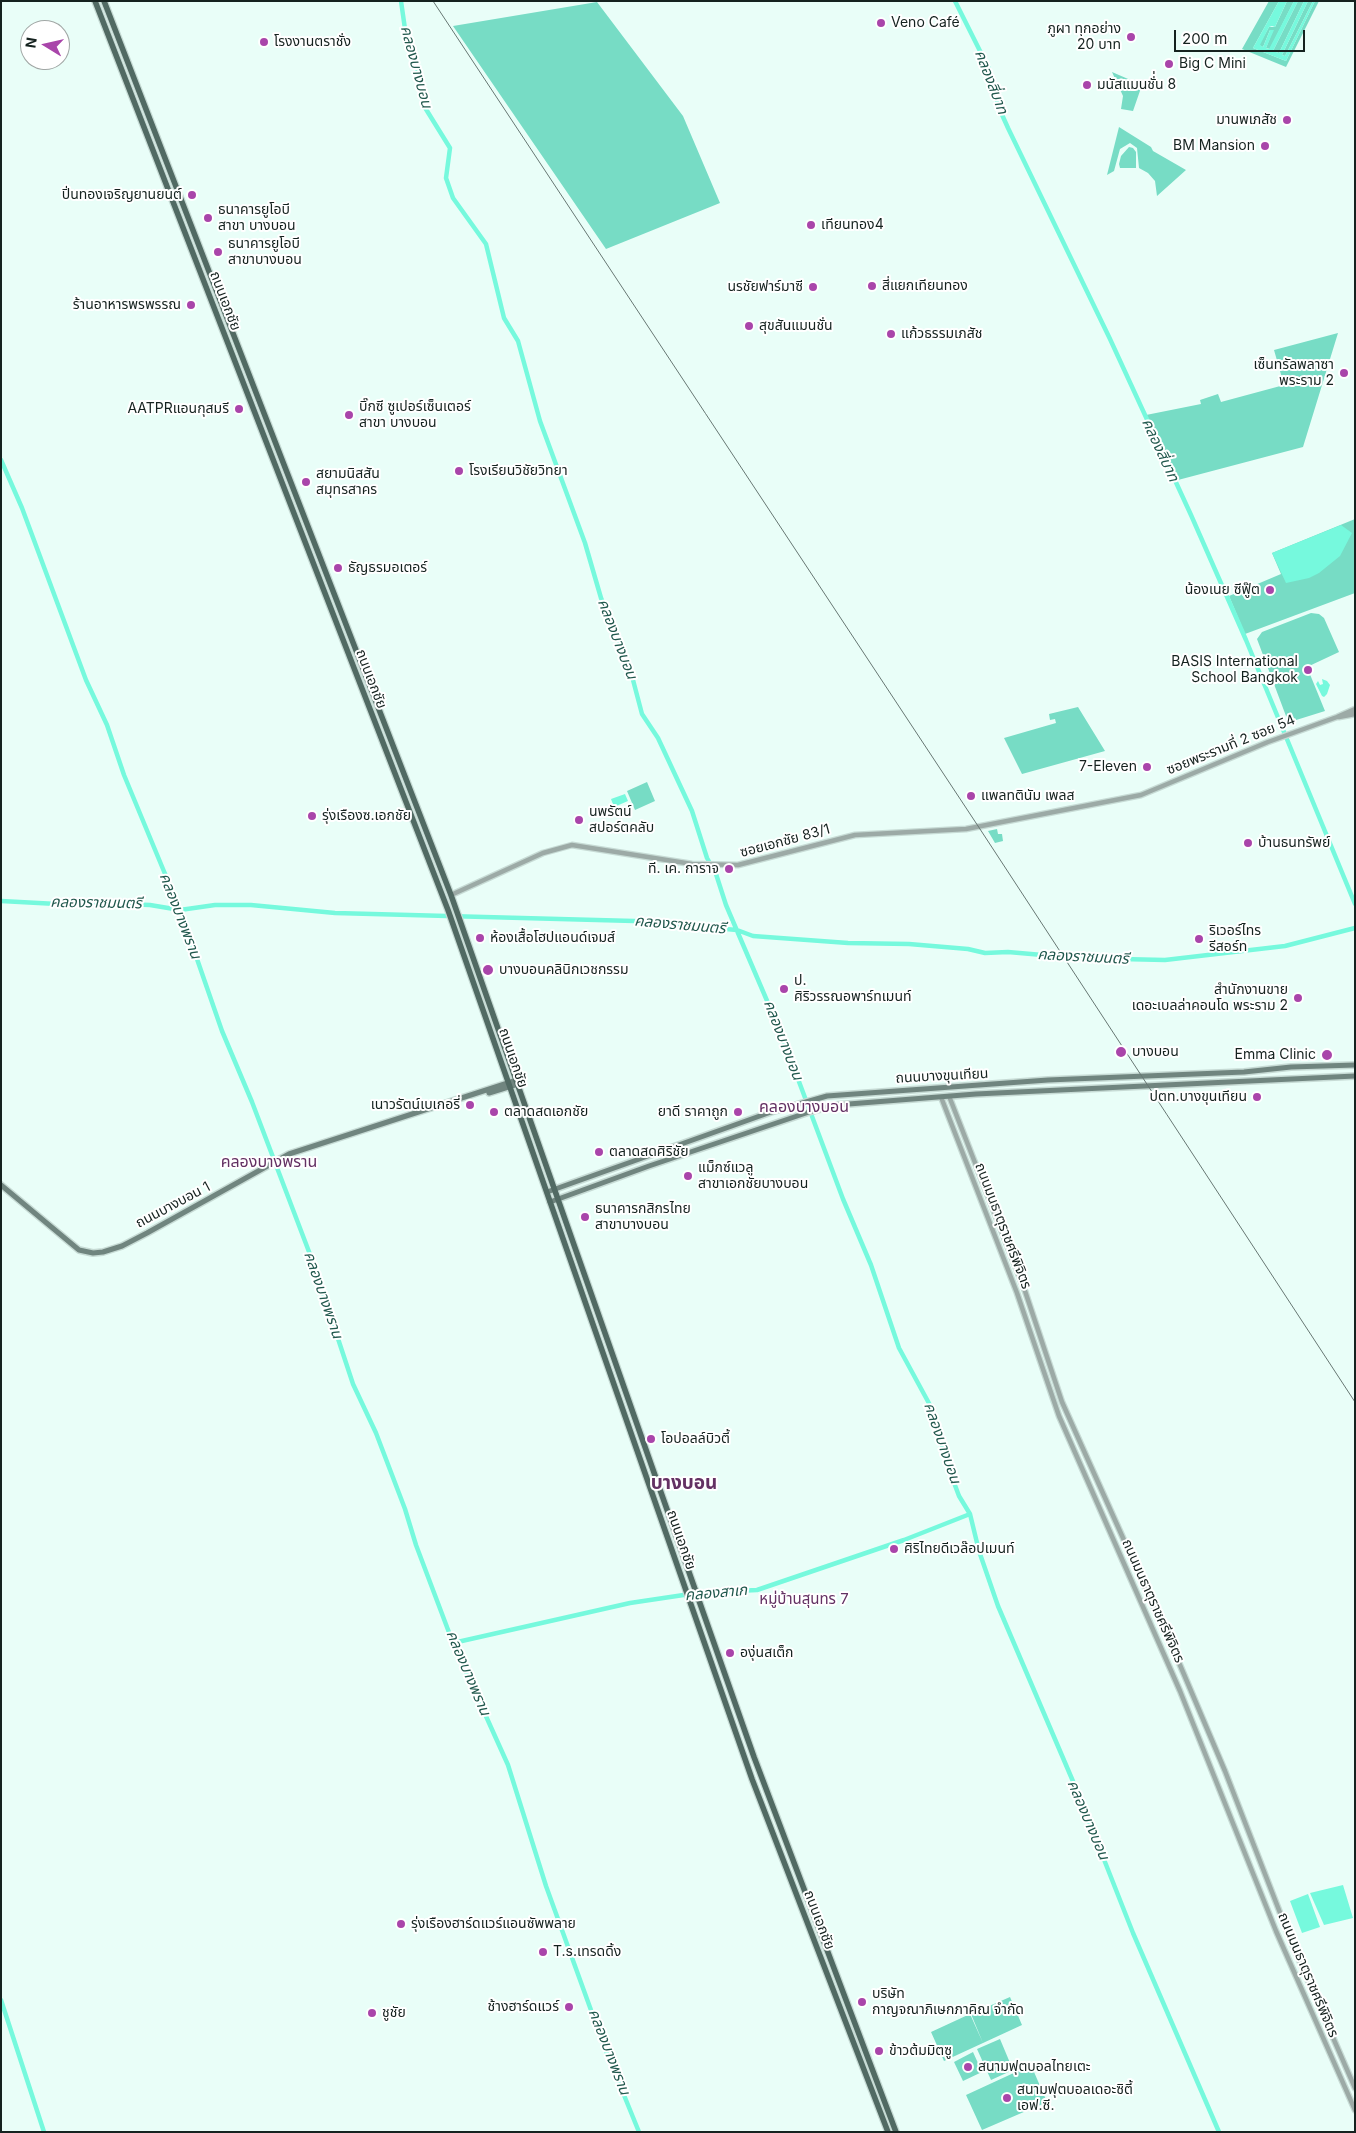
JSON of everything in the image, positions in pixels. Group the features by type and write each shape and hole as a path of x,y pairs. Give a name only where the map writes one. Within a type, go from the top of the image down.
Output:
{"main road":[{"name":"ถนนเอกชัย","path":"95,1 448,910 636,1445 684,1588 769,1825 888,2132"},
{"name":"ถนนเอกชัย","path":"104,1 451,895 779,1826 896,2132"},
{"path":"122,73 130,70"},
{"path":"386,752 394,749"},
{"name":"ถนนบางขุนเทียน","path":"547,1192 798,1103 847,1093 941,1086 1355,1065"},
{"path":"1309,1067 1309,1077"},
{"path":"1160,1076 1160,1086"},
{"name":"ถนนบางขุนเทียน","path":"550,1202 802,1114 843,1104 949,1096 1355,1076"},
{"name":"ถนนบางบอน 1","path":"1,1185 79,1250 93,1254 122,1246 278,1160 314,1146 483,1092 488,1093 517,1082"},
{"path":"941,1086 941,1097"},
{"path":"949,1086 949,1096"},
{"path":"646,1158 649,1166"},
{"path":"627,1421 633,1427 635,1418"},
{"path":"636,1445 637,1438 643,1441"}],"street":[{"name":"ซอยพระรามที่ 2 ซอย 54","path":"1133,796 1141,795 1295,731 1355,709"},
{"name":"ซอยพระรามที่ 2 ซอย 54","path":"1337,717 1348,717 1355,714"},
{"name":"ซอยเอกชัย 83/1","path":"451,895 543,853 572,845 715,866 748,863 855,835 966,829 1133,796"},
{"name":"ถนนมนธาตุราชศรีพิจิตร","path":"949,1096 1025,1291 1064,1407 1180,1665 1225,1771 1291,1941 1355,2088"},
{"name":"ถนนมนธาตุราชศรีพิจิตร","path":"941,1097 1004,1257 1059,1416 1180,1691 1282,1945 1355,2110"}],"shaded area":[{"path":"1269,1 1279,1 1253,48 1286,61 1315,1 1319,1 1286,67 1242,49"},
{"path":"1279,1 1287,1 1275,27 1269,27 1260,45 1263,47 1270,30 1274,30 1266,48 1269,49 1294,1 1298,1 1273,51 1279,53 1304,1 1308,1 1282,55 1285,56 1313,1 1315,1 1286,61 1253,48"},
{"path":"1287,1 1294,1 1270,49 1266,48 1273,30 1270,30 1263,47 1259,45 1269,27 1275,27"},
{"path":"1298,1 1304,1 1279,53 1273,51"},
{"path":"1308,1 1313,1 1285,56 1282,55"},
{"path":"597,2 683,116 720,203 606,249 453,26"},
{"path":"1112,72 1142,85 1133,111 1121,109 1123,96"},
{"path":"1119,127 1151,147 1153,151 1186,170 1157,196 1155,181 1148,173 1139,168 1137,148 1130,143 1120,149 1114,171 1107,175"},
{"path":"1129,147 1133,148 1136,152 1136,168 1120,168 1121,156"},
{"path":"1338,333 1303,447 1178,480 1146,415 1201,404 1200,400 1218,394 1221,402 1284,385 1274,350"},
{"path":"1355,519 1355,593 1245,634 1229,596 1281,574 1272,553"},
{"path":"1341,525 1352,533 1340,556 1319,573 1309,578 1286,583 1272,553"},
{"path":"1311,613 1319,614 1324,618 1339,652 1307,667 1325,711 1293,721 1286,716 1257,639 1262,632"},
{"path":"1322,679 1330,685 1324,697 1316,684 1318,681 1320,685 1323,684"},
{"path":"1078,707 1105,751 1022,774 1004,738 1056,723 1055,719 1050,720 1049,714"},
{"path":"647,782 655,801 635,810 627,791"},
{"path":"625,794 628,801 614,807 611,799"},
{"path":"997,829 998,834 1002,834 1003,841 995,843 988,831"},
{"path":"1343,1885 1353,1918 1324,1925 1310,1893"},
{"path":"1308,1894 1320,1927 1302,1933 1290,1901"},
{"path":"1010,1997 1022,2025 983,2043 971,2014"},
{"path":"970,2014 983,2043 944,2061 931,2032"},
{"path":"1000,2039 1013,2070 991,2080 977,2049"},
{"name":"สนามฟุตบอลไทยเตะ","path":"973,2052 982,2072 963,2081 954,2062"},
{"name":"สนามฟุตบอลเดอะซิตี้ เอฟ.ซี.","path":"1031,2065 1047,2102 982,2130 966,2095"}],"waterway":[{"name":"คลองบางบอน","path":"401,1 406,36 416,61 424,106 450,148 446,178 453,198 486,244 504,318 518,341 540,421 585,543 601,598 628,661 642,714 658,738 692,811 707,858 716,874 726,905 780,1031 843,1199 871,1265 899,1348 931,1407 950,1472 959,1496 970,1514 979,1551 998,1606 1075,1786 1133,1933 1219,2132"},
{"name":"คลองสี่บาท","path":"955,1 989,69 999,108 1008,128 1110,339 1191,515 1246,640 1355,904"},
{"name":"คลองบางพราน","path":"1,460 22,508 86,680 107,725 124,775 180,910 222,1031 252,1102 311,1257 353,1384 376,1433 453,1643 508,1765 546,1886 604,2046 639,2132"},
{"name":"คลองราชมนตรี","path":"1,901 150,905 180,910 215,905 251,905 335,913 634,921 737,930 753,936 848,943 909,944 968,949 985,953 1008,952 1077,958 1165,960 1285,946 1355,928"},
{"name":"คลองสาเก","path":"453,1643 630,1603 697,1593 757,1590 904,1540 970,1514"},
{"path":"1,2000 44,2132"}],"railway":[{"path":"433,1 978,826 1355,1402"}],"place":[{"name":"Veno Café","path":"881,23"},
{"name":"ภูผา ทุกอย่าง 20 บาท","path":"1131,37"},
{"name":"โรงงานตราชั่ง","path":"264,42"},
{"name":"Big C Mini","path":"1169,64"},
{"name":"มนัสแมนชั่่น 8","path":"1087,85"},
{"name":"มานพเภสัช","path":"1287,120"},
{"name":"BM Mansion","path":"1265,146"},
{"name":"ปิ่นทองเจริญยานยนต์","path":"192,195"},
{"name":"ธนาคารยูโอบี สาขา บางบอน","path":"208,218"},
{"name":"เทียนทอง4","path":"811,225"},
{"name":"ธนาคารยูโอบี สาขาบางบอน","path":"218,252"},
{"name":"สี่แยกเทียนทอง","path":"872,286"},
{"name":"นรชัยฟาร์มาซี","path":"813,287"},
{"name":"ร้านอาหารพรพรรณ","path":"191,305"},
{"name":"สุขสันแมนชั่น","path":"749,326"},
{"name":"แก้วธรรมเภสัช","path":"891,334"},
{"name":"เซ็นทรัลพลาซา พระราม 2","path":"1344,373"},
{"name":"AATPRแอนกุสมรี","path":"239,409"},
{"name":"บิ๊กซี ซูเปอร์เซ็นเตอร์ สาขา บางบอน","path":"349,415"},
{"name":"โรงเรียนวิชัยวิทยา","path":"459,471"},
{"name":"สยามนิสสัน สมุทรสาคร","path":"306,482"},
{"name":"ธัญธรมอเตอร์","path":"338,568"},
{"name":"น้องเนย ซีฟู๊ต","path":"1270,590"},
{"name":"BASIS International School Bangkok","path":"1308,670"},
{"name":"7-Eleven","path":"1147,767"},
{"name":"แพลทตินัม เพลส","path":"971,796"},
{"name":"รุ่งเรืองซ.เอกชัย","path":"312,816"},
{"name":"นพรัตน์ สปอร์ตคลับ","path":"579,820"},
{"name":"บ้านธนทรัพย์","path":"1248,843"},
{"name":"ที. เค. การาจ","path":"729,869"},
{"name":"ห้องเสื้อโฮปแอนด์เจมส์","path":"480,938"},
{"name":"ริเวอร์ไทร รีสอร์ท","path":"1199,939"},
{"name":"บางบอนคลินิกเวชกรรม","path":"488,970"},
{"name":"ป. ศิริวรรณอพาร์ทเมนท์","path":"784,989"},
{"name":"สำนักงานขาย เดอะเบลล่าคอนโด พระราม 2","path":"1298,998"},
{"name":"บางบอน","path":"1121,1052"},
{"name":"Emma Clinic","path":"1327,1055"},
{"name":"ปตท.บางขุนเทียน","path":"1257,1097"},
{"name":"เนาวรัตน์เบเกอรี่","path":"470,1105"},
{"name":"ตลาดสดเอกชัย","path":"494,1112"},
{"name":"ยาดี ราคาถูก","path":"738,1112"},
{"name":"ตลาดสดศิริชัย","path":"599,1152"},
{"name":"แม็กซ์แวลู สาขาเอกชัยบางบอน","path":"688,1176"},
{"name":"ธนาคารกสิกรไทย สาขาบางบอน","path":"585,1217"},
{"name":"โอปอลล์บิวตี้","path":"651,1439"},
{"name":"ศิริไทยดีเวล๊อปเมนท์","path":"894,1549"},
{"name":"องุ่นสเต็ก","path":"730,1653"},
{"name":"รุ่งเรืองฮาร์ดแวร์แอนซัพพลาย","path":"401,1924"},
{"name":"T.s.เทรดดิ้ง","path":"543,1952"},
{"name":"บริษัท กาญจณาภิเษกภาคิณ จำกัด","path":"862,2002"},
{"name":"ช้างฮาร์ดแวร์","path":"569,2007"},
{"name":"ชูชัย","path":"372,2013"},
{"name":"ข้าวต้มมิตซู","path":"879,2051"},
{"name":"สนามฟุตบอลไทยเตะ","path":"968,2067"},
{"name":"สนามฟุตบอลเดอะซิตี้ เอฟ.ซี.","path":"1007,2098"}],"district":[{"name":"คลองบางบอน","path":"804,1107"},
{"name":"คลองบางพราน","path":"269,1162"},
{"name":"บางบอน","path":"684,1483"},
{"name":"หมู่บ้านสุนทร 7","path":"804,1599"}]}
